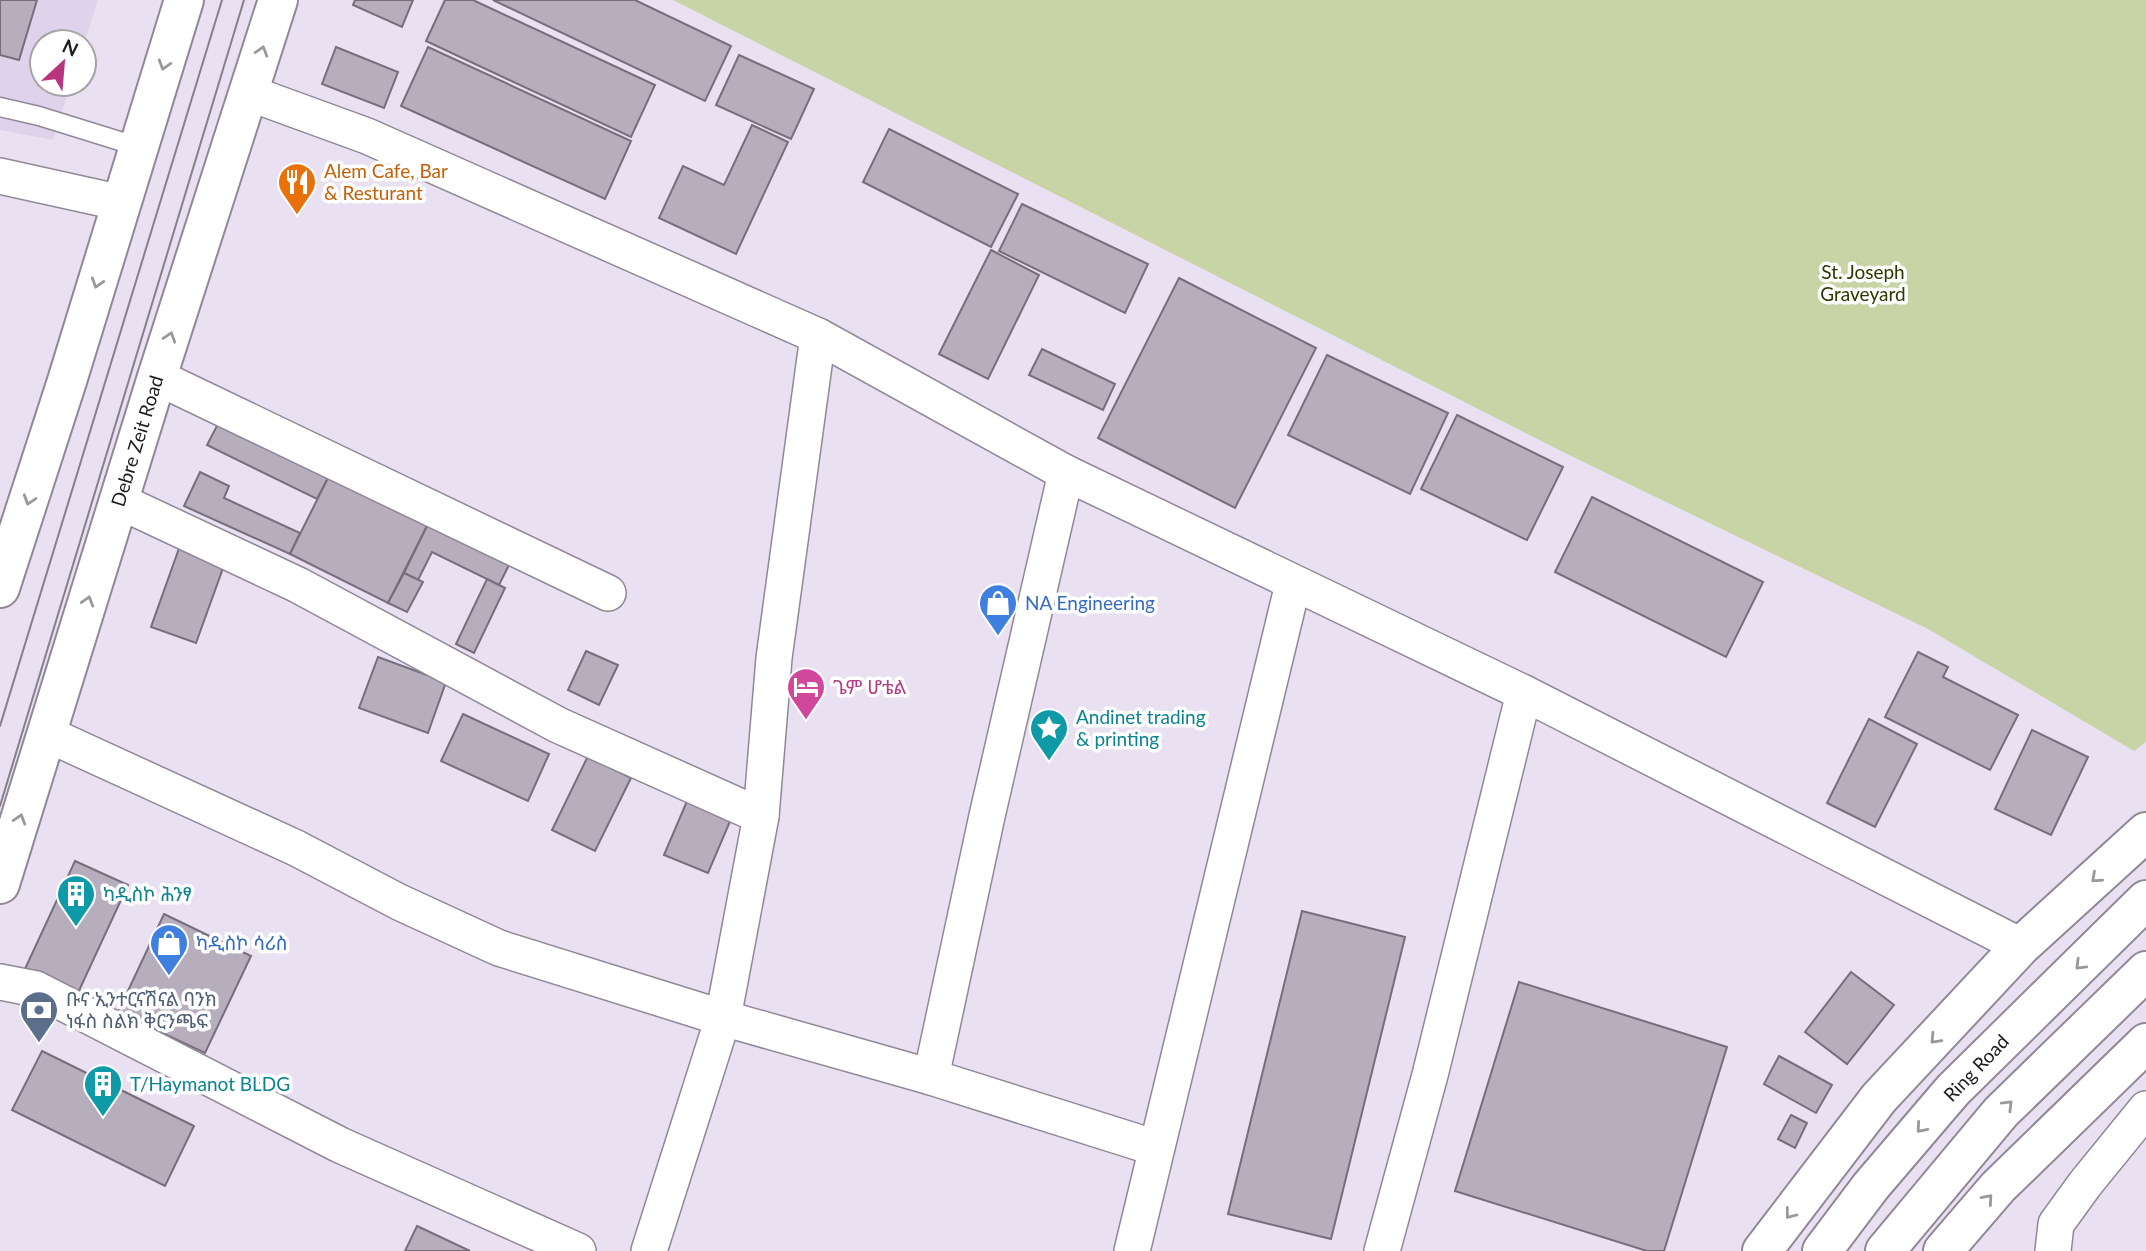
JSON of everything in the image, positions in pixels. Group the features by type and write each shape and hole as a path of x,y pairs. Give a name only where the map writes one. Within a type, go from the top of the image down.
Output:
{"main road":[{"path":"0,589 6,551 122,203 184,0"},
{"name":"Debre Zeit Road","path":"0,884 157,377 278,0"},
{"path":"1762,1251 1880,1098 2021,946 2146,832"},
{"name":"Ring Road","path":"1822,1251 1871,1186 1953,1090 2146,900"},
{"path":"1885,1251 2001,1112 2146,971"},
{"path":"1943,1251 1998,1187 2146,1043"}],"street":[{"path":"249,93 366,136 818,336 1066,473 1524,693 2021,946"},
{"path":"0,176 122,203"},
{"path":"649,1251 723,1018 761,816 774,658 818,336"},
{"path":"157,377 608,593"},
{"path":"931,1077 987,816 1066,473"},
{"path":"119,501 298,585 558,725 761,816"},
{"path":"1132,1251 1293,584"},
{"path":"1382,1251 1433,1062 1524,693"},
{"path":"47,734 296,848 399,902 499,948 723,1018 931,1077 1156,1148"},
{"path":"0,982 36,989 340,1145 578,1251"},
{"path":"2053,1251 2056,1224 2146,1109"}],"lane":[{"path":"0,107 39,116 139,147"}],"shaded area":[{"path":"0,0 98,0 89,28 28,28 28,98 66,98 53,140 0,130"}],"green space":[{"name":"St. Joseph Graveyard","path":"673,0 2146,0 2146,742 2134,751 1928,629 1567,454"}],"building":[{"path":"0,0 37,0 19,60 0,55"},
{"path":"355,0 413,0 402,27 353,5"},
{"path":"445,0 473,0 655,85 631,137 426,41"},
{"path":"493,0 635,0 731,46 705,101"},
{"path":"336,47 398,72 384,108 322,84"},
{"path":"428,47 631,141 605,199 401,106"},
{"path":"739,55 814,89 791,139 716,105"},
{"path":"752,125 788,142 736,254 659,218 683,166 724,185"},
{"path":"889,129 1018,194 991,247 863,182"},
{"path":"1022,204 1148,264 1125,313 999,251"},
{"path":"991,250 1039,275 988,379 939,354"},
{"path":"1179,278 1316,348 1235,508 1098,438"},
{"path":"1042,349 1115,384 1103,410 1029,375"},
{"path":"1327,355 1448,413 1410,494 1288,435"},
{"path":"1457,415 1563,467 1527,540 1421,489"},
{"path":"219,422 329,476 317,499 207,445"},
{"path":"200,472 229,486 224,498 300,533 290,554 184,506"},
{"path":"329,476 431,518 388,603 290,554"},
{"path":"1592,497 1763,582 1726,657 1555,572"},
{"path":"431,518 512,559 499,585 432,552 418,580 404,573"},
{"path":"182,540 227,557 196,643 151,627"},
{"path":"404,573 423,582 407,612 388,603"},
{"path":"487,579 505,588 474,653 456,644"},
{"path":"586,651 618,665 599,705 568,690"},
{"path":"1918,652 1948,667 1943,677 2018,715 1990,770 1885,717"},
{"path":"378,657 446,682 428,733 359,708"},
{"path":"463,714 549,754 528,801 441,761"},
{"path":"1869,719 1917,744 1875,827 1827,803"},
{"path":"2032,730 2088,757 2051,835 1995,809"},
{"path":"588,756 631,778 595,851 552,830"},
{"path":"690,794 734,812 708,873 664,855"},
{"name":"ካዲስኮ ሕንፃ","path":"75,861 128,885 77,995 24,971"},
{"path":"1302,911 1405,937 1331,1239 1228,1214"},
{"path":"164,914 251,956 205,1053 118,1012"},
{"path":"1851,972 1894,1005 1847,1064 1805,1032"},
{"path":"1519,982 1727,1047 1664,1251 1647,1251 1455,1191"},
{"name":"T/Haymanot BLDG","path":"42,1051 194,1126 165,1186 12,1110"},
{"path":"1779,1056 1832,1085 1816,1113 1764,1084"},
{"path":"1791,1115 1807,1123 1795,1148 1778,1139"},
{"path":"417,1226 470,1251 405,1251"}],"tram line":[{"path":"0,726 222,0"},
{"path":"0,806 244,0"}],"place":[{"name":"Alem Cafe, Bar & Resturant","path":"297,216"},
{"name":"NA Engineering","path":"998,637"},
{"name":"ጌም ሆቴል","path":"806,721"},
{"name":"Andinet trading & printing","path":"1049,762"},
{"name":"ካዲስኮ ሕንፃ","path":"76,928"},
{"name":"ካዲስኮ ሳሪስ","path":"169,977"},
{"name":"ቡና ኢንተርናሽናል ባንክ ነፋስ ስልክ ቅርንጫፍ","path":"39,1044"},
{"name":"T/Haymanot BLDG","path":"103,1118"}]}
